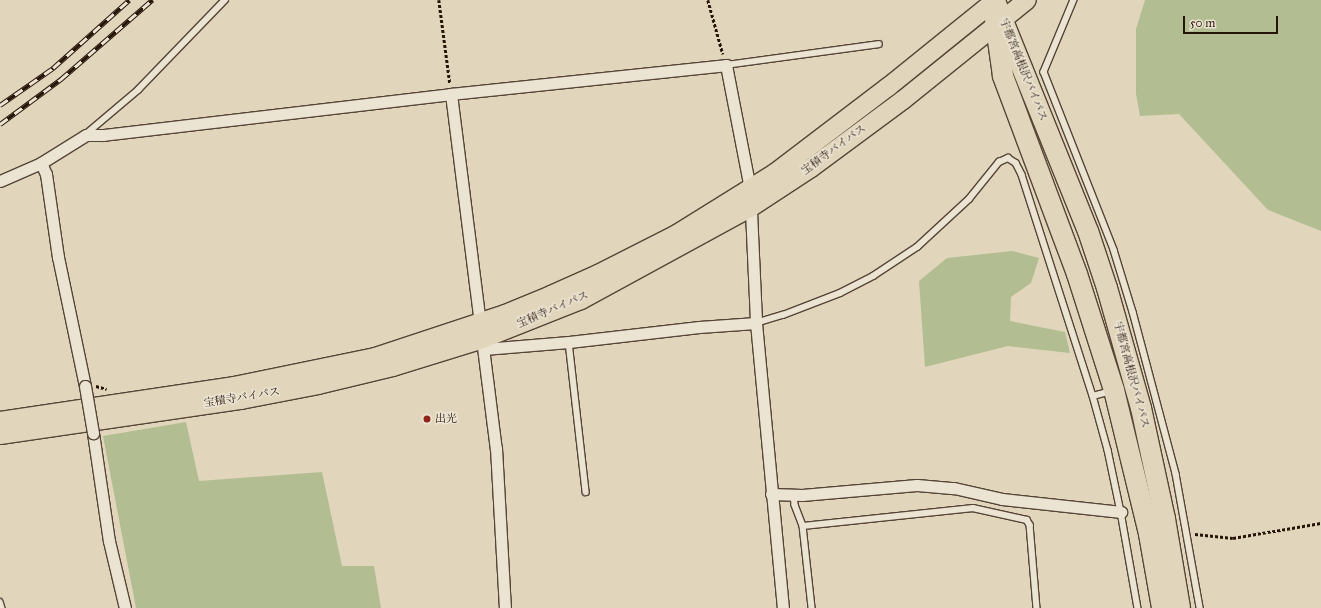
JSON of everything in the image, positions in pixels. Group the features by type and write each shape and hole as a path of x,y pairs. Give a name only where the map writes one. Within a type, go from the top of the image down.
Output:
{"highway":[{"name":"宇都宮高根沢バイパス","path":"995,1 1003,76 1077,274 1114,390 1149,534 1162,608"},
{"name":"宇都宮高根沢バイパス","path":"998,23 1088,231 1107,288 1141,408 1165,519 1180,608"}],"main road":[{"name":"宝積寺バイパス","path":"0,435 241,400 318,385 393,367 482,337 581,300 750,208 811,168 903,100 1027,0"},
{"name":"宝積寺バイパス","path":"0,421 234,386 290,376 375,356 482,337 505,314 598,274 677,234 750,189 888,87 995,1"}],"street":[{"path":"0,181 41,163 86,135 103,135 451,94 726,64 750,189 756,323 783,608"},
{"path":"451,94 496,448 505,608"},
{"path":"41,163 46,174 58,257 88,385 93,433 109,541 125,608"},
{"path":"482,337 569,342 699,327 756,323"},
{"path":"771,494 802,495 917,485 954,488 1002,499 1121,512"}],"lane":[{"path":"86,135 138,90 225,0"},
{"path":"1074,0 1044,72 1114,250 1133,312 1176,474 1200,608"},
{"path":"726,64 879,44"},
{"path":"756,323 783,315 840,293 873,276 917,247 969,199 999,162 1008,158 1016,163 1022,176 1093,396 1108,450 1121,512 1138,608"},
{"path":"569,342 586,492"},
{"path":"1093,396 1114,390"},
{"path":"794,495 794,504 803,526 812,608"},
{"path":"803,526 972,508 1027,520 1030,525 1037,608"},
{"path":"0,602 2,608"}],"path":[{"path":"439,0 451,94"},
{"path":"708,0 726,64"},
{"path":"88,385 111,391"},
{"path":"1187,532 1216,537 1233,538 1321,523"}],"green space":[{"path":"1145,0 1321,0 1321,231 1268,210 1179,114 1140,116 1136,94 1136,29"},
{"path":"1012,251 1039,258 1031,283 1011,297 1010,321 1065,332 1070,353 1008,346 925,367 919,281 947,258"},
{"path":"186,422 199,481 322,472 342,566 374,566 381,608 136,608 103,436"}],"railway":[{"path":"0,105 53,68 129,0"},
{"path":"0,124 61,79 152,0"}],"place":[{"name":"出光","path":"427,419"}]}
